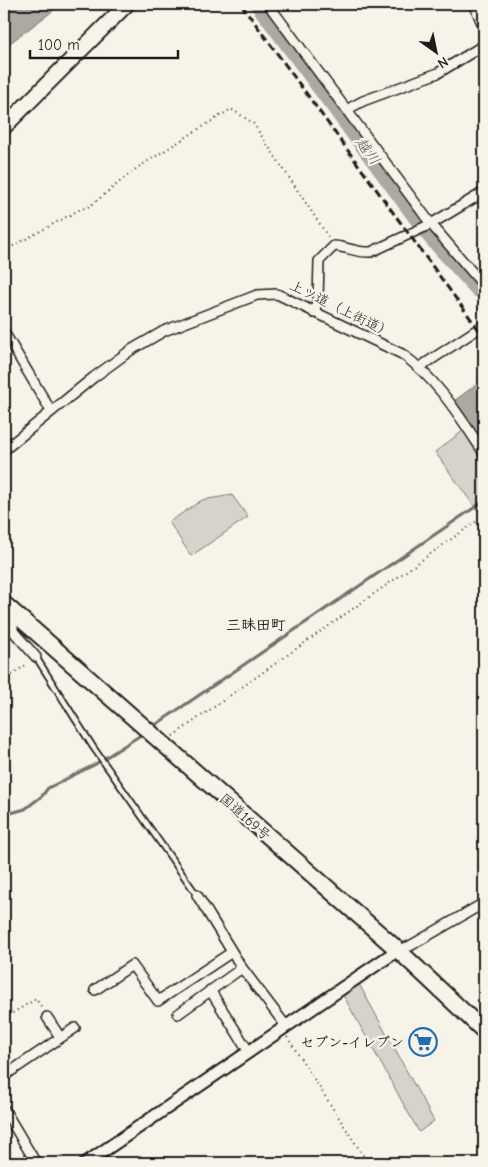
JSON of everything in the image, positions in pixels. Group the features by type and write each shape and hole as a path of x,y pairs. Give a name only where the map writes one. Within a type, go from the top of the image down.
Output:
{"highway":[{"name":"国道169号","path":"4,604 161,744 398,950 484,1031"}],"main road":[{"path":"4,127 127,4"}],"street":[{"path":"268,4 432,224 479,280 484,281"},
{"path":"474,4 484,28"},
{"path":"346,110 363,101 438,73 484,45"},
{"path":"314,313 318,299 319,261 334,246 348,247 362,253 371,252 432,224 484,192"},
{"name":"上ツ道（上街道）","path":"4,450 51,411 131,350 164,331 258,295 278,294 402,354 420,367 452,406 484,454"},
{"path":"420,367 484,325"},
{"path":"4,332 51,411"},
{"path":"18,617 13,623 13,631 36,657"},
{"path":"197,895 242,968 284,1026"},
{"path":"86,1163 284,1026 398,950 410,946 484,903"},
{"path":"95,990 132,965 158,1001 232,952"},
{"path":"178,1014 242,968"},
{"path":"210,990 249,1052"},
{"path":"47,1017 60,1037"},
{"path":"4,1076 74,1028"},
{"path":"4,1109 36,1163"}],"lane":[{"path":"36,657 93,747 197,895"}],"path":[{"path":"4,251 79,210 90,206 137,168 231,109 253,123 334,246"},
{"path":"161,744 484,516"},
{"path":"4,681 36,657"},
{"path":"4,1018 36,999 47,1017"},
{"path":"284,1026 368,1163"}],"shaded area":[{"path":"4,4 62,4 10,43 4,33"},
{"path":"484,379 484,445 454,401"},
{"path":"464,430 484,462 484,506 477,510 435,452"},
{"path":"232,495 248,517 191,556 169,522 202,500"},
{"path":"359,984 434,1121 419,1132 343,995"}],"waterway":[{"name":"越川","path":"259,4 431,236 479,289 484,290"},
{"path":"151,728 484,501"},
{"path":"4,815 25,809 42,796 48,788 94,765 144,733"}],"railway":[{"path":"241,4 484,337"}],"place":[{"name":"セブン-イレブン","path":"423,1042"}],"district":[{"name":"三昧田町","path":"256,625"}]}
